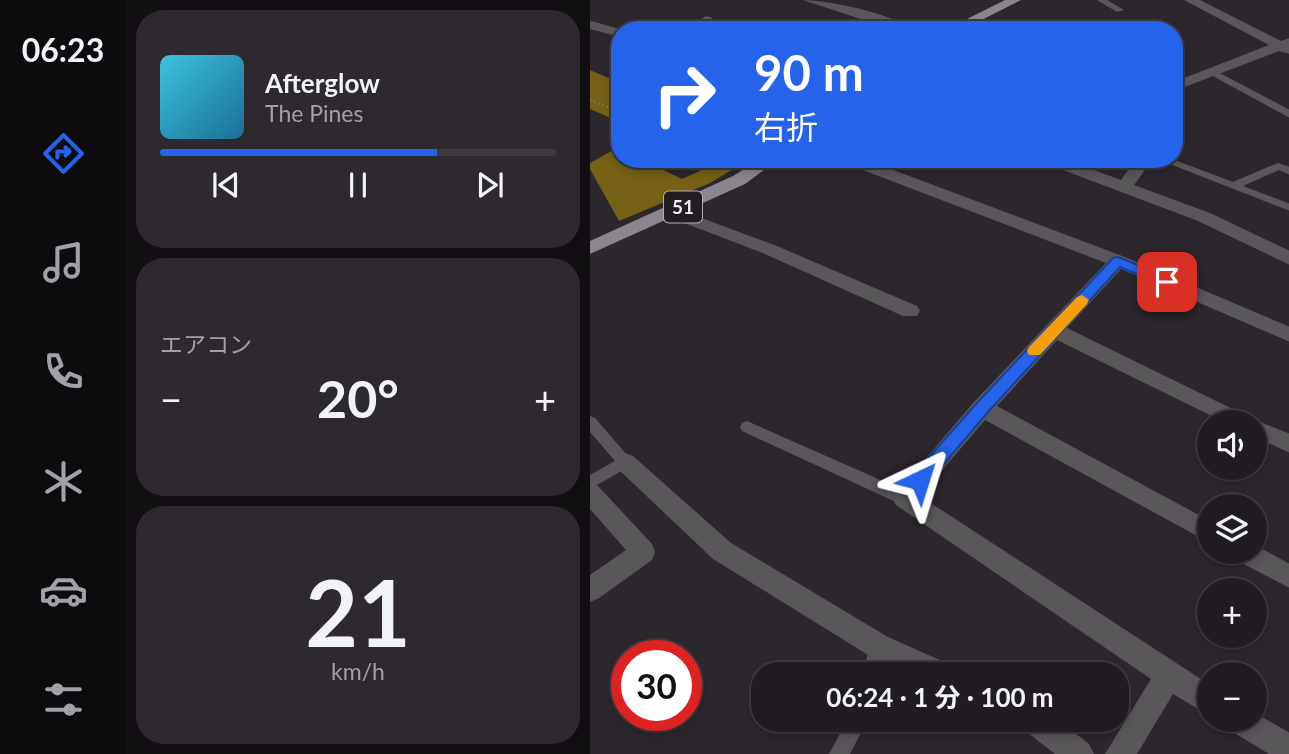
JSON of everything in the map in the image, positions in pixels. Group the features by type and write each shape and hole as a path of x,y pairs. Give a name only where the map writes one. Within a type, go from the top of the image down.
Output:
{"main road":[{"path":"974,21 1015,0"},
{"name":"51","path":"590,248 739,180 757,168"}],"street":[{"path":"809,0 882,21"},
{"path":"1190,0 1286,46"},
{"path":"590,25 611,31"},
{"path":"1183,83 1286,46"},
{"path":"872,168 1118,261 1289,335"},
{"path":"1072,168 1204,217 1289,259"},
{"path":"1124,187 1138,168"},
{"path":"672,212 771,250 910,311"},
{"path":"1118,261 982,408 904,498 1197,694"},
{"path":"1054,330 1219,410"},
{"path":"982,408 1197,526"},
{"path":"1267,433 1289,444"},
{"path":"625,462 722,551 878,646 914,662"},
{"path":"590,493 643,552 590,590"},
{"path":"1266,564 1289,577"},
{"path":"1120,754 1168,677"},
{"path":"1050,732 1079,754"},
{"path":"1259,732 1289,750"}],"lane":[{"path":"1101,0 1120,10"},
{"path":"704,21 709,18"},
{"path":"1212,72 1289,115"},
{"path":"1233,186 1279,166 1289,172"},
{"path":"1183,167 1289,208"},
{"path":"590,422 625,462 590,483"},
{"path":"747,427 904,498"},
{"path":"874,662 878,646"},
{"path":"839,754 852,732"}],"path":[{"path":"590,100 611,108"}],"shaded area":[{"path":"590,70 611,79 611,118 590,109"},
{"path":"611,151 611,168 659,168 682,179 706,168 735,168 710,183 619,221 590,169 590,163"}],"slow traffic":[{"path":"1035,351 1082,300"}],"route":[{"path":"920,480 982,408 1118,261 1167,282"}]}
